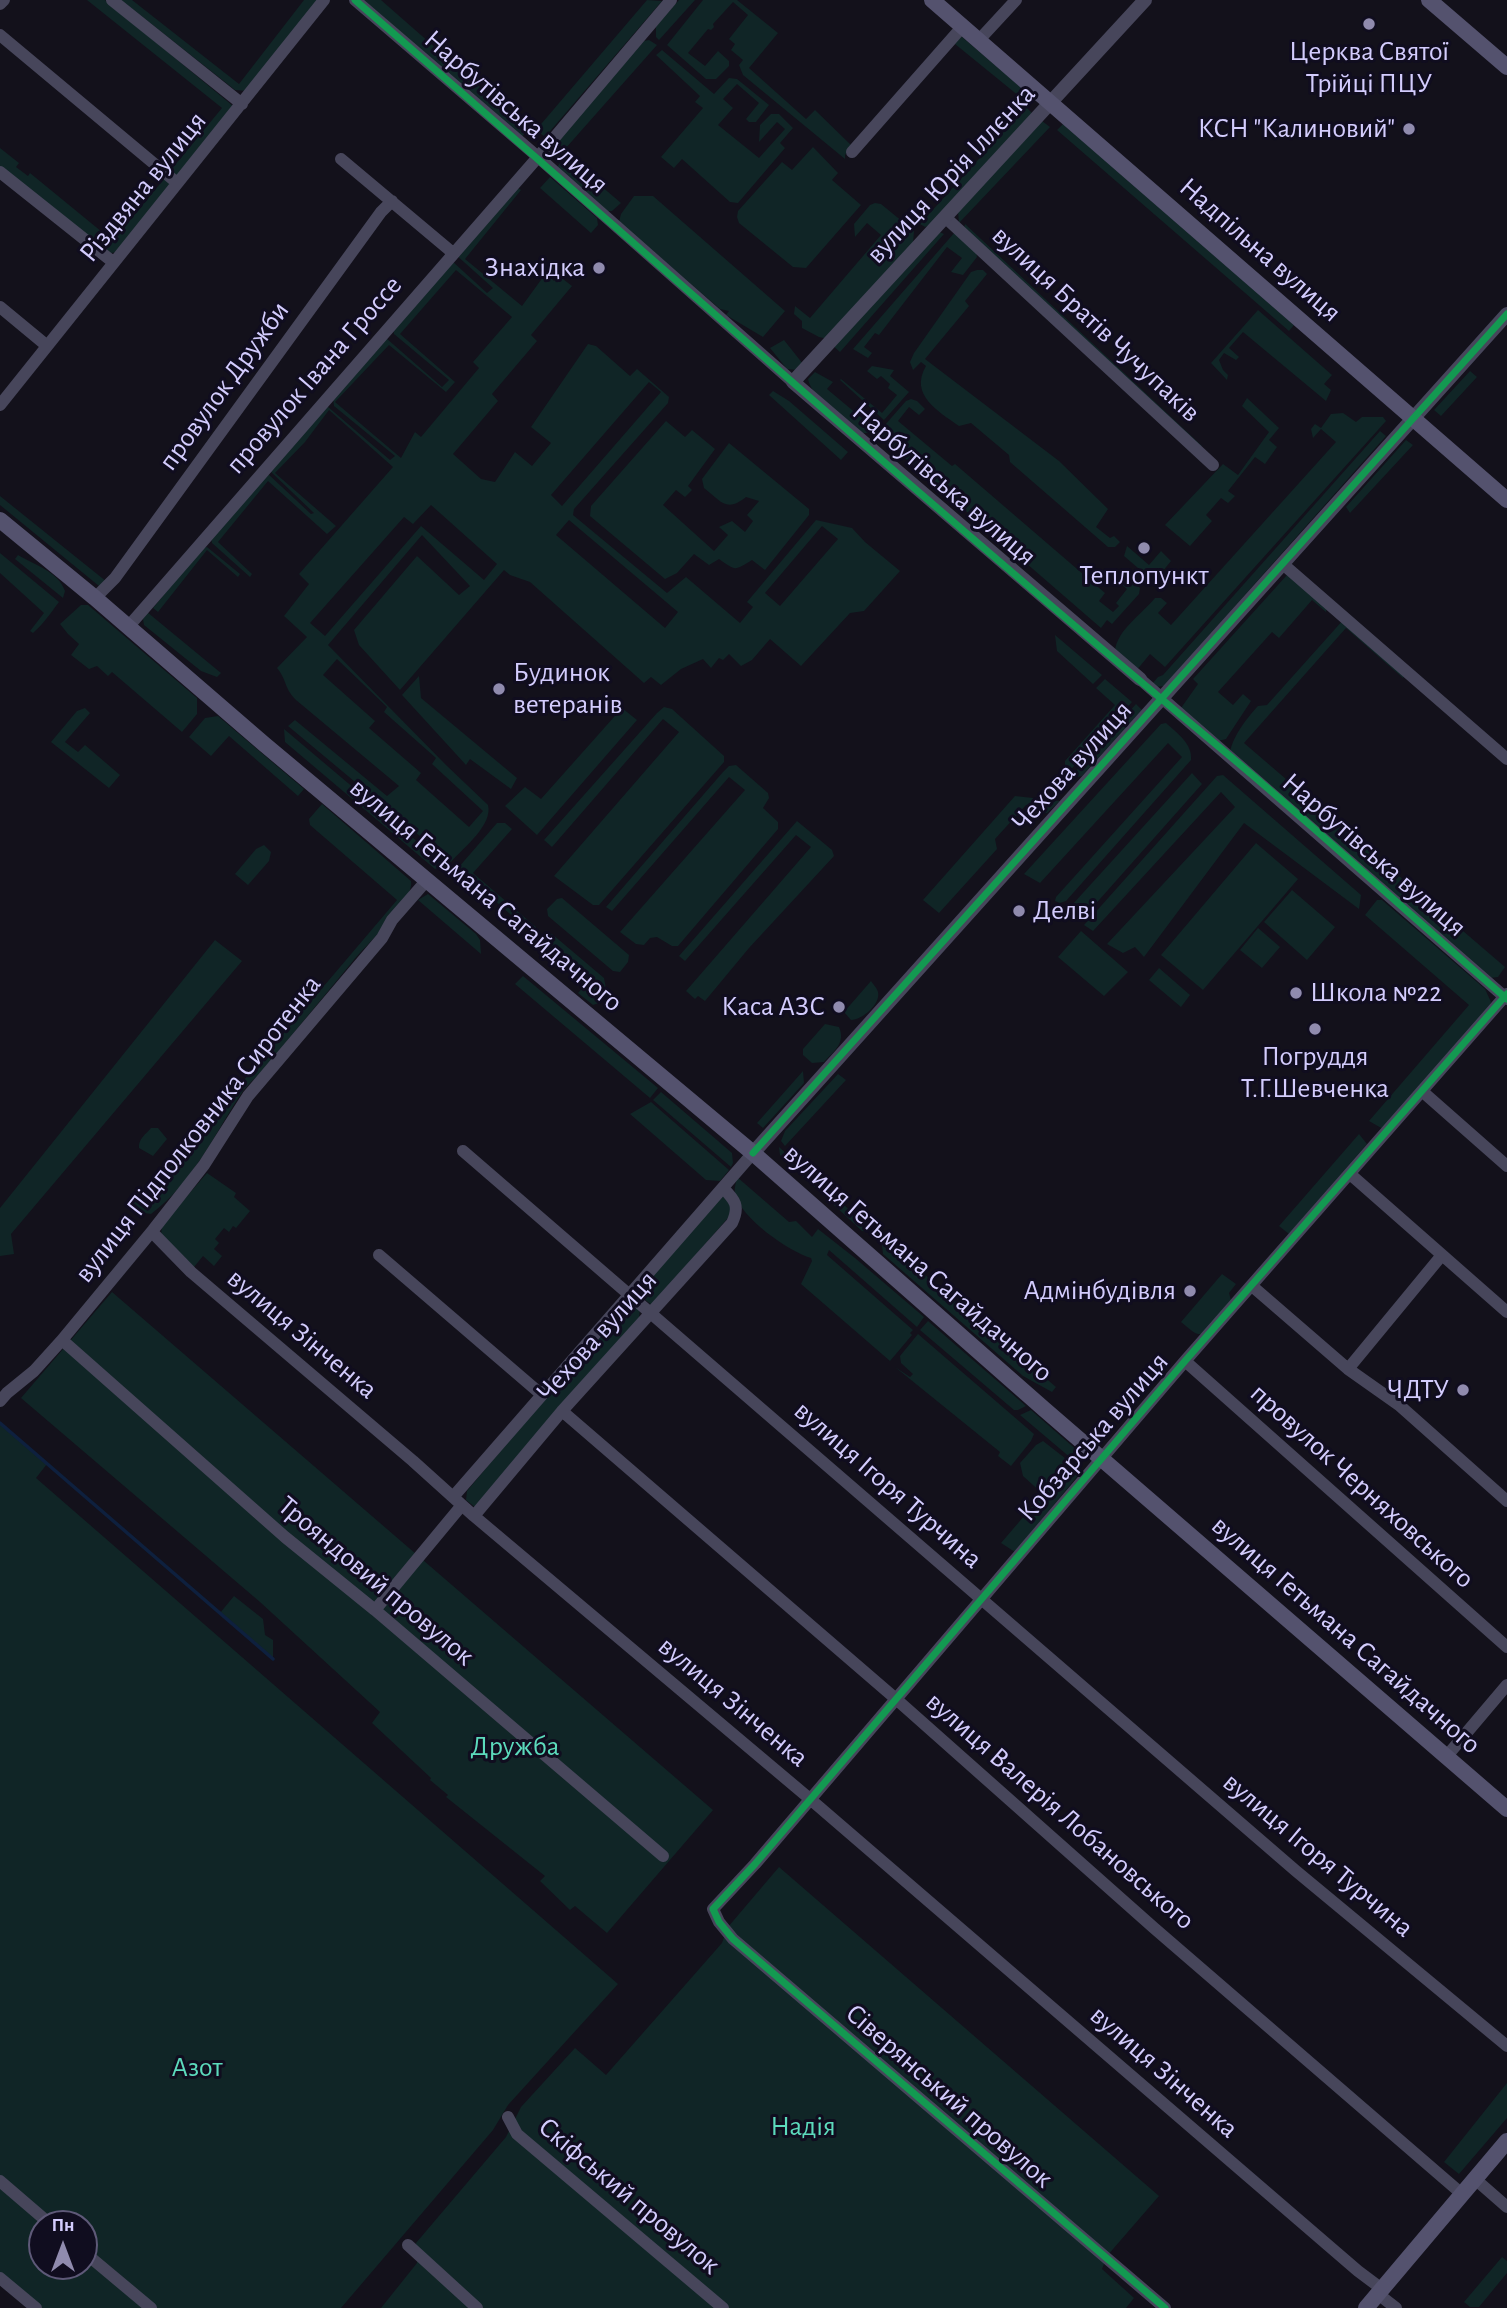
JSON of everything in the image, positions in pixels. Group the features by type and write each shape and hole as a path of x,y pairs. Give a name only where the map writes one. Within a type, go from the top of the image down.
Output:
{"main road":[{"name":"Надпільна вулиця","path":"932,0 1507,500"},
{"path":"1429,0 1507,67"},
{"name":"вулиця Гетьмана Сагайдачного","path":"0,520 753,1153 1101,1459 1507,1809"},
{"path":"1366,2308 1507,2141"}],"street":[{"path":"0,4 4,0"},
{"path":"112,0 242,104"},
{"name":"Різдвяна вулиця","path":"0,405 324,0"},
{"name":"Нарбутівська вулиця","path":"355,0 1506,997"},
{"path":"979,40 1016,0"},
{"name":"вулиця Юрія Іллєнка","path":"793,382 1146,0"},
{"path":"538,157 668,1"},
{"path":"852,152 963,26"},
{"path":"0,35 176,182"},
{"name":"провулок Івана Гроссе","path":"128,627 538,157"},
{"path":"341,159 453,253"},
{"path":"0,172 113,262"},
{"name":"провулок Дружби","path":"95,598 122,568 381,212 392,201"},
{"name":"вулиця Братів Чучупаків","path":"946,218 1213,465"},
{"path":"0,307 47,345"},
{"name":"Чехова вулиця","path":"375,1610 457,1501 542,1395 753,1153 1507,314"},
{"path":"1284,565 1507,759"},
{"name":"вулиця Підполковника Сиротенка","path":"0,1401 34,1371 62,1340 152,1232 204,1166 248,1096 382,938 392,920 427,880"},
{"name":"Кобзарська вулиця","path":"713,1909 755,1864 1185,1361 1506,997"},
{"path":"1423,1092 1507,1166"},
{"name":"вулиця Ігоря Турчина","path":"463,1151 631,1293 1285,1862 1507,2046"},
{"path":"1350,1174 1507,1312"},
{"name":"Чехова вулиця","path":"474,1516 650,1311 732,1223 737,1207 735,1200 723,1188"},
{"name":"вулиця Зінченка","path":"152,1232 191,1272 474,1516 810,1799 1358,2271 1396,2308"},
{"path":"379,1255 542,1395"},
{"path":"1348,1369 1443,1255"},
{"path":"1252,1286 1348,1369 1399,1405 1507,1501"},
{"name":"Трояндовий провулок","path":"62,1340 285,1537 375,1610 663,1856"},
{"name":"провулок Черняховського","path":"1185,1361 1507,1647"},
{"name":"вулиця Валерія Лобановського","path":"562,1411 1462,2194"},
{"path":"1446,1757 1507,1685"},
{"name":"Сіверянський провулок","path":"713,1909 719,1922 733,1939 1165,2308"},
{"name":"Скіфський провулок","path":"508,2117 517,2134 723,2308"},
{"path":"1475,2179 1507,2207"},
{"path":"0,2181 34,2210"},
{"path":"408,2245 477,2308"},
{"path":"98,2264 151,2308"},
{"path":"0,2278 36,2308"}],"green space":[{"path":"87,0 105,0 233,106 178,176 170,171 222,108"},
{"path":"121,0 132,0 239,84 304,0 318,0 247,91 235,90"},
{"path":"364,0 381,0 528,129 522,137"},
{"path":"647,0 662,1 545,137 536,130"},
{"path":"679,0 695,0 659,40 656,37 656,26"},
{"path":"703,0 737,0 778,33 749,68 806,119 815,110 852,146 845,159 743,75 739,65 743,60 731,50 735,44 729,39 748,15 733,2 713,24 714,27 708,29 688,53 705,66 718,51 729,61 729,66 716,79 706,79 667,45"},
{"path":"961,36 1030,95 1025,101 955,44"},
{"path":"649,40 657,45 565,149 556,142 644,41"},
{"path":"662,50 714,94 729,78 737,79 769,105 756,122 749,122 746,119 759,103 737,84 723,99 733,108 718,125 759,158 785,129 777,122 759,142 760,125 771,114 779,114 793,128 780,143 785,148 738,203 730,202 682,159 674,168 661,157 703,108 695,102 700,96 656,55"},
{"path":"1026,107 1033,114 930,225 925,227 920,224"},
{"path":"1042,121 1050,127 959,223 958,212"},
{"path":"1063,124 1294,325 1289,331 1057,130"},
{"path":"813,147 838,173 832,180 861,205 806,268 793,267 739,223 738,211 782,162 792,170"},
{"path":"0,148 19,163 16,167 28,176 30,173 113,241 164,179 171,183 117,252 111,253 0,167"},
{"path":"566,156 621,203 612,211 606,211 557,167"},
{"path":"550,177 597,218 598,225 591,233 540,188"},
{"path":"515,186 521,190 465,259 522,306 546,273 554,281 559,276 572,286 531,335 537,341 492,394 498,401 453,454 481,479 495,482 515,452 532,466 551,443 531,427 588,344 596,346 630,376 637,369 669,397 668,403 574,509 573,515 667,593 686,577 740,623 753,607 747,602 816,520 852,528 900,571 864,611 850,613 801,666 770,639 752,660 741,666 729,654 723,660 719,658 711,668 703,659 681,669 661,685 651,677 644,683 530,582 504,570 400,690 359,645 354,630 417,556 459,595 470,586 422,535 328,645 488,805 482,828 451,862 288,726 295,720 387,796 399,786 296,700 277,668 307,637 284,616 309,584 299,574 393,467 329,410 305,442 275,473 336,526 327,534 268,481 218,542 252,574 250,577 212,543 211,537 267,473 311,514 314,513 270,471 327,406 390,460 395,456 334,406 333,398 386,338 442,387 449,380 394,334 393,328 452,261 487,293 493,288 455,254","holes":["456,270 512,317 473,362 479,368 421,437 415,432 401,458 335,402 389,345 446,392 455,382 400,334","649,382 661,392 562,506 551,495","431,505 497,564 484,580 421,526 325,636 310,623 404,517 413,524","569,520 678,612 665,628 556,535","822,526 838,539 780,606 765,593","337,659 387,707 384,712 436,758 432,764 483,811 469,827 416,780 421,773 369,728 375,721 323,675"]},
{"path":"634,196 653,196 785,311 763,337 726,315 729,311 720,309 619,222 621,214"},
{"path":"881,204 914,231 913,243 828,339 819,337 802,328 802,321 794,314 795,306 810,318 881,235 867,223 855,237 854,224 870,205"},
{"path":"965,224 1202,446 1199,447 964,228"},
{"path":"937,231 944,234 840,352 832,345"},
{"path":"955,232 976,251 977,257 963,275 951,272 962,258 947,247 879,335 875,333 864,347 872,353 868,358 853,349"},
{"path":"983,270 987,274 965,301 969,306 925,359 1059,461 1108,509 1096,527 1120,542 1115,547 1108,547 1010,462 1009,455 971,423 959,426 935,408 923,394 922,376 926,366 921,362 913,370 910,362 971,272"},
{"path":"1258,310 1332,375 1324,384 1331,390 1326,401 1243,332 1229,348 1239,357 1236,360 1224,353 1219,360 1228,375 1227,380 1211,363"},
{"path":"784,340 803,364 797,370 787,369 770,348"},
{"path":"872,366 894,370 890,376 909,392 884,420 840,380 882,413 897,395 888,388 890,384 881,376 877,379 867,371"},
{"path":"1470,371 1477,377 1441,416 1434,410"},
{"path":"815,372 833,382 827,389 870,425 876,419 881,424 868,433 861,433 839,416 822,401 811,386 808,379"},
{"path":"773,391 789,401 848,452 841,460 769,395"},
{"path":"1247,398 1279,428 1269,440 1277,447 1265,464 1255,457 1228,491 1235,496 1228,503 1221,498 1206,515 1212,521 1190,546 1165,525 1223,464 1238,475 1269,432 1242,406"},
{"path":"911,399 925,409 919,415 909,407 898,421 952,466 955,464 1105,593 1099,601 1113,612 1119,606 1116,603 1127,589 1115,579 1126,575 1140,588 1139,594 1112,624 1107,620 1101,628 877,434 906,401"},
{"path":"1343,413 1356,422 1362,417 1383,417 1386,421 1165,667 1150,654 1136,671 1115,651 1125,629 1155,598 1161,598 1167,603 1158,613 1171,625 1336,442 1321,429 1313,438 1311,429 1315,424 1321,428 1331,414"},
{"path":"666,421 685,437 692,430 715,449 688,486 692,490 685,497 676,490 663,505 714,551 728,535 719,527 732,521 745,532 753,521 747,515 759,501 746,497 728,505 704,488 702,479 729,443 809,509 809,515 765,570 752,560 735,568 719,559 709,565 694,554 677,573 665,579 590,516 591,506"},
{"path":"1380,431 1386,436 1164,686 1156,687 1152,684 1163,675"},
{"path":"1406,440 1413,445 1350,513 1346,507"},
{"path":"0,496 107,582 99,586 0,505"},
{"path":"1127,546 1149,565 1161,551 1171,561 1158,577 1152,580 1124,556"},
{"path":"207,547 240,574 238,577 207,550 158,612 153,608 202,548"},
{"path":"0,553 59,602 33,633 30,631 44,613 0,573"},
{"path":"18,555 57,578 65,591 63,598 15,559"},
{"path":"1287,575 1327,606 1326,612 1312,600 1279,638 1272,632 1218,692 1233,705 1243,694 1251,701 1226,739 1218,741 1181,708 1198,684 1193,679"},
{"path":"81,605 88,605 197,698 197,714 182,732 112,672 108,676 97,666 89,669 71,655 79,644 60,624"},
{"path":"147,612 221,673 217,677 201,671 144,625 143,619"},
{"path":"1344,619 1405,674 1403,678 1346,628 1244,743 1505,967 1498,977 1490,978 1230,752 1237,734 1258,706 1267,705"},
{"path":"1055,635 1102,675 1093,684 1057,651"},
{"path":"419,676 421,698 517,778 511,789 470,759 466,765 402,695"},
{"path":"1105,679 1132,702 1065,776 1065,761 1115,705 1096,688"},
{"path":"1136,704 1142,710 1082,776 1069,779"},
{"path":"664,707 672,709 724,756 724,762 599,905 593,905 554,876 679,732 663,719 552,847 544,840"},
{"path":"85,708 90,713 65,742 78,752 85,745 120,775 109,788 51,742 77,711"},
{"path":"622,708 637,720 537,835 505,806 525,787 541,799"},
{"path":"218,716 304,789 298,796 229,736 211,756 189,737 205,718"},
{"path":"1166,723 1187,744 1191,760 1066,901 1055,901 1182,757 1168,743 1040,883 1024,874 1161,724"},
{"path":"284,729 445,865 435,869 285,742"},
{"path":"736,765 768,793 769,798 763,808 778,822 778,829 678,946 672,946 657,937 650,938 644,945 636,944 620,932 745,790 729,777 612,911 606,907 723,772 729,766"},
{"path":"1192,773 1202,784 1084,917 1075,913 1072,905"},
{"path":"1223,775 1361,895 1359,909 1244,823 1144,957 1135,947 1123,953 1107,944 1235,807 1221,792 1093,931 1084,925 1217,776"},
{"path":"1015,796 1060,801 1047,813 1040,814 1026,805 995,839 997,849 939,913 923,900"},
{"path":"322,804 411,881 410,889 398,910 243,1091 202,1157 179,1187 151,1214 138,1212 125,1202 142,1200 397,900 310,825 309,819"},
{"path":"797,821 832,850 834,856 749,948 705,1001 698,996 695,999 686,991 811,847 796,835 685,961 679,956"},
{"path":"497,823 505,823 512,829 473,873 536,927 536,937 458,868"},
{"path":"1256,843 1298,879 1203,990 1161,955"},
{"path":"264,845 271,852 269,861 248,885 235,874 256,849"},
{"path":"1292,890 1335,927 1307,960 1264,922"},
{"path":"428,894 476,934 480,940 481,954 418,900"},
{"path":"562,898 629,955 628,962 620,972 613,971 548,916 547,909 557,899"},
{"path":"1377,900 1382,900 1485,989 1491,1002 1489,1009 1383,1129 1369,1121 1469,1005 1365,915"},
{"path":"1258,928 1280,947 1262,968 1240,950"},
{"path":"1081,931 1128,972 1104,996 1058,957"},
{"path":"552,934 604,978 607,994 599,1003 593,1005 578,993 585,985 538,945 542,935"},
{"path":"215,940 242,961 11,1234 14,1254 0,1256 0,1208"},
{"path":"1159,968 1190,995 1181,1007 1149,980"},
{"path":"523,976 658,1088 650,1098 515,984"},
{"path":"871,981 878,992 877,1001 865,1014 851,1020 844,1012"},
{"path":"825,1024 839,1027 840,1042 824,1062 812,1063 803,1055 803,1049"},
{"path":"803,1071 804,1083 763,1128 757,1123"},
{"path":"838,1074 846,1080 785,1146 781,1141 785,1131"},
{"path":"661,1092 732,1153 731,1167 653,1100"},
{"path":"651,1102 729,1170 720,1181 706,1180 630,1114"},
{"path":"151,1128 158,1128 167,1139 153,1156 139,1148 141,1139"},
{"path":"1359,1134 1367,1144 1289,1234 1279,1226"},
{"path":"779,1147 872,1230 862,1231 780,1155"},
{"path":"207,1173 236,1193 234,1197 250,1211 236,1228 233,1226 229,1232 224,1228 215,1239 219,1243 214,1249 222,1256 214,1266 203,1256 194,1267 161,1236 162,1225"},
{"path":"737,1177 789,1222 796,1221 812,1237 818,1229 924,1317 917,1327 829,1250 827,1255 913,1330 910,1333 912,1335 890,1361 801,1284 811,1258 778,1241 746,1213 735,1194"},
{"path":"723,1194 734,1211 652,1305 636,1293"},
{"path":"881,1237 1056,1387 1052,1392 1023,1376 883,1254"},
{"path":"1222,1274 1236,1284 1229,1293 1232,1304 1210,1323 1210,1332 1194,1333 1181,1322"},
{"name":"Дружба","path":"112,1292 713,1810 607,1933 575,1906 570,1910 540,1881 545,1876 446,1797 448,1795 430,1780 431,1778 372,1723 380,1712 260,1602 21,1398"},
{"path":"632,1303 640,1309 639,1318 475,1507 466,1500 467,1491 548,1394"},
{"path":"928,1321 1026,1406 1014,1410 920,1330"},
{"path":"918,1334 1034,1434 1011,1466 998,1456 1000,1452 895,1367 910,1377 913,1374 901,1363 900,1356"},
{"path":"1031,1410 1079,1452 1072,1459 1020,1415"},
{"name":"Азот","path":"0,1423 47,1464 36,1478 618,1984 508,2105 493,2130 341,2308 42,2308 0,2274"},
{"path":"1043,1441 1080,1473 1015,1552 1001,1543 1043,1494 1023,1476 1020,1463"},
{"path":"234,1596 263,1619 265,1635 273,1640 273,1659 220,1613"},
{"name":"Надія","path":"779,1867 1159,2196 1107,2256 1102,2269 1134,2298 1126,2308 381,2308 417,2263 416,2243 506,2137 521,2107 575,2048 606,2075 722,1943 728,1927"},
{"path":"1507,2083 1507,2118 1459,2174 1444,2162"},
{"path":"1502,2257 1507,2261 1507,2273 1479,2307 1470,2307 1464,2302"}],"waterway":[{"path":"0,1423 273,1659"}],"cycle path":[{"path":"355,0 893,470 1292,809 1507,999"},
{"path":"753,1153 1507,314"},
{"path":"1165,2308 733,1939 719,1922 713,1909 755,1864 1185,1361 1507,994"}],"place":[{"name":"Церква Святої Трійці ПЦУ","path":"1369,24"},
{"name":"КСН \"Калиновий\"","path":"1409,129"},
{"name":"Знахідка","path":"599,268"},
{"name":"Теплопункт","path":"1144,548"},
{"name":"Будинок ветеранів","path":"499,689"},
{"name":"Делві","path":"1019,911"},
{"name":"Школа №22","path":"1296,993"},
{"name":"Каса АЗС","path":"839,1007"},
{"name":"Погруддя Т.Г.Шевченка","path":"1315,1029"},
{"name":"Адмінбудівля","path":"1190,1291"},
{"name":"ЧДТУ","path":"1463,1390"}]}
